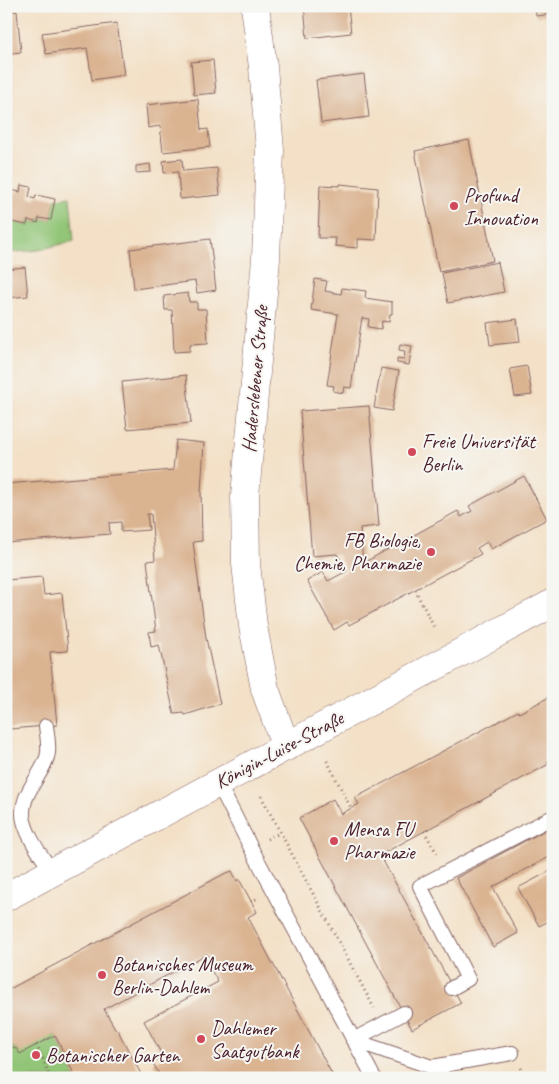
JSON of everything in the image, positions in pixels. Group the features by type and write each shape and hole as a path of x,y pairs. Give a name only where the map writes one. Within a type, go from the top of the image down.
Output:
{"street":[{"name":"Haderslebener Straße","path":"255,6 263,67 270,150 266,260 245,496 246,564 253,626 265,689 286,747"},
{"name":"Königin-Luise-Straße","path":"6,897 553,603"}],"lane":[{"path":"46,726 48,754 30,786 23,811 23,820 29,836 52,872"},
{"path":"218,783 248,844 374,1078"},
{"path":"452,988 468,979 420,886 549,819"},
{"path":"353,1040 404,1013"},
{"path":"353,1040 432,1067 445,1078"},
{"path":"432,1067 512,1053"}],"path":[{"path":"415,590 435,629"},
{"path":"326,761 351,808"},
{"path":"262,796 383,1024"},
{"path":"424,831 447,872"},
{"path":"36,1045 50,1078"}],"green space":[{"path":"70,197 74,241 38,250 6,253 6,221 27,225 28,220 38,223 39,218 51,220 55,199"},
{"name":"Botanischer Garten","path":"55,1035 76,1078 6,1078 6,1044 17,1049"}],"building":[{"path":"304,6 348,6 351,33 307,38"},
{"path":"535,6 553,6 553,14 536,16"},
{"path":"17,11 21,52 6,54 6,12"},
{"path":"117,23 124,75 92,80 87,48 46,54 42,33"},
{"path":"213,60 216,93 194,95 191,62"},
{"path":"364,74 369,117 321,123 316,80"},
{"path":"198,99 201,130 208,129 210,147 163,152 160,126 148,128 146,105"},
{"name":"Profund Innovation","path":"469,140 493,261 439,272 415,151"},
{"path":"182,159 183,171 217,168 220,195 180,199 178,172 164,173 163,161"},
{"path":"150,164 151,172 136,173 136,166"},
{"path":"340,184 378,188 376,240 358,239 358,248 335,246 336,238 318,238 320,185 340,186"},
{"path":"21,185 31,187 29,197 35,199 36,195 55,199 51,220 39,218 38,223 28,220 27,225 6,221 6,189 20,192"},
{"path":"210,239 216,290 197,293 195,281 134,289 130,249"},
{"path":"498,262 504,292 448,303 442,273"},
{"path":"25,267 28,296 6,298 6,269"},
{"path":"315,279 327,281 325,291 341,294 342,288 366,291 365,298 392,302 392,314 390,314 389,322 382,321 381,329 368,327 369,319 362,318 351,388 344,387 343,393 333,391 334,386 327,385 338,314 311,310"},
{"path":"188,293 189,302 197,302 197,309 206,309 208,343 190,344 190,351 174,352 172,310 165,310 164,296"},
{"path":"517,319 520,342 490,345 487,323"},
{"path":"400,344 412,346 409,365 397,363 397,358 404,359 405,351 399,350"},
{"path":"527,366 532,395 515,397 510,369"},
{"path":"381,368 399,371 392,411 374,408"},
{"path":"186,375 191,423 127,429 122,382"},
{"path":"369,406 379,526 360,528 363,563 458,511 461,517 472,511 469,506 524,476 547,519 491,549 487,542 477,548 481,554 349,625 347,622 334,630 307,581 323,572 328,581 347,571 337,554 312,556 300,411"},
{"path":"176,440 204,443 201,491 202,541 193,542 206,638 220,704 185,715 184,713 174,714 159,645 151,647 149,632 156,631 147,561 155,560 151,514 147,514 149,530 121,532 121,522 109,523 110,534 6,543 6,484 173,470"},
{"path":"42,577 44,595 62,593 68,651 50,652 57,725 10,729 6,693 6,580"},
{"path":"553,695 553,759 547,762 549,764 380,855 461,1003 412,1029 299,818 333,799 341,814 359,804 355,798 518,711 519,713"},
{"path":"553,826 553,855 493,887 518,933 493,947 456,878"},
{"name":"Botanisches Museum Berlin-Dahlem","path":"232,871 237,881 239,879 257,912 248,917 334,1078 161,1078 153,1063 163,1057 144,1021 218,982 207,963 211,961 207,954 104,1009 143,1078 76,1078 55,1035 20,1054 17,1049 6,1044 6,991"},
{"path":"550,871 553,876 553,919 539,926 518,888"}],"place":[{"name":"Profund Innovation","path":"454,206"},
{"name":"Freie Universität Berlin","path":"412,452"},
{"name":"FB Biologie, Chemie, Pharmazie","path":"431,552"},
{"name":"Mensa FU Pharmazie","path":"334,841"},
{"name":"Botanisches Museum Berlin-Dahlem","path":"102,975"},
{"name":"Dahlemer Saatgutbank","path":"201,1039"},
{"name":"Botanischer Garten","path":"36,1055"}]}
